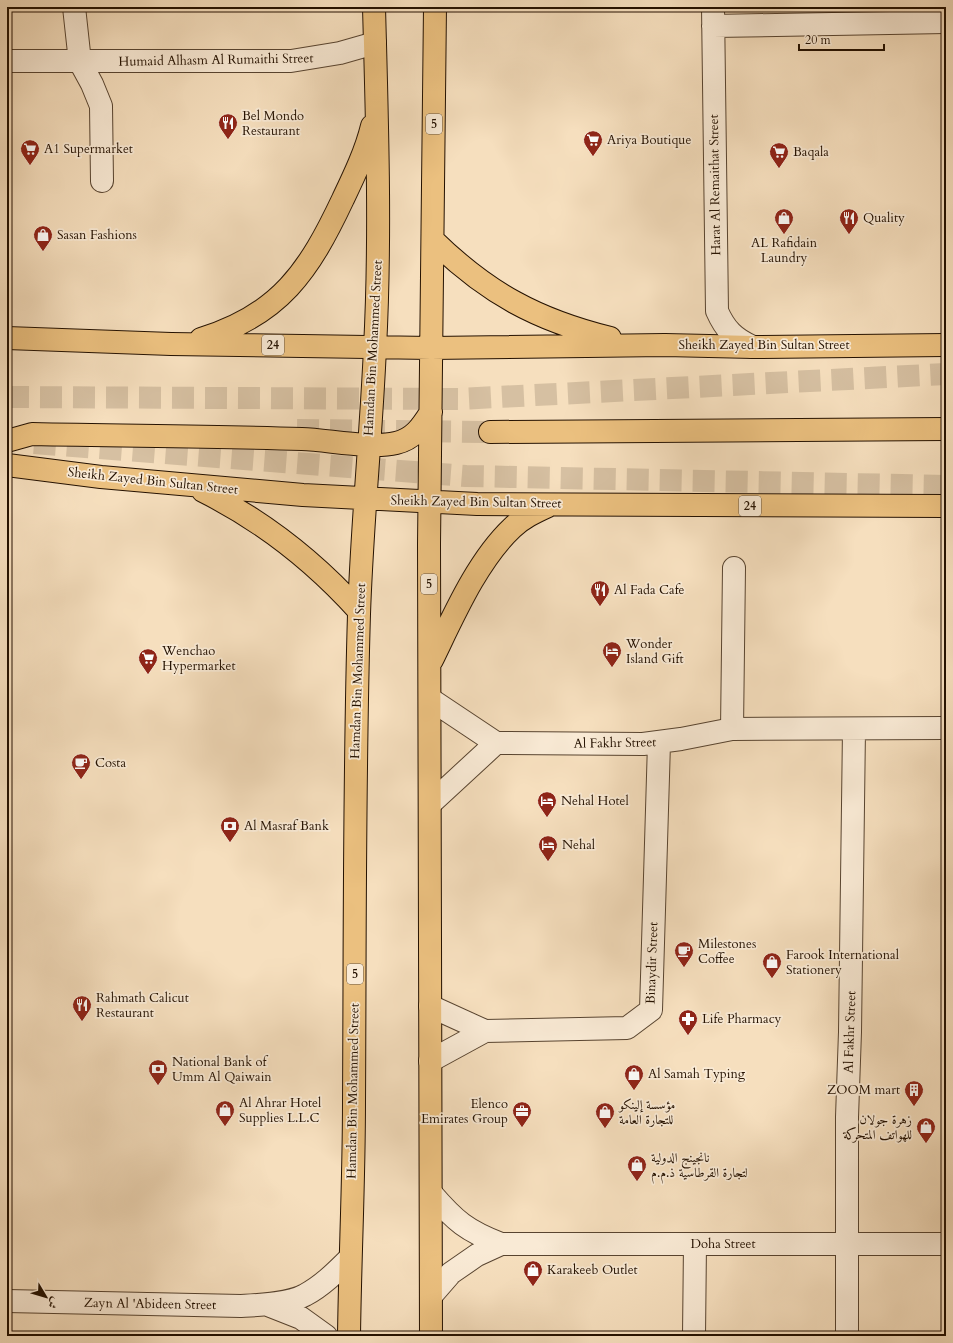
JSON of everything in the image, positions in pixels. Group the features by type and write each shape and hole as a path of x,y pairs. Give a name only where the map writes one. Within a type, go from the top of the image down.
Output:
{"main road":[{"name":"Hamdan Bin Mohammed Street","path":"349,1336 354,1108 356,736 359,612 365,499 376,346 377,102 374,7"},
{"name":"5","path":"431,1336 430,502 435,7"},
{"path":"171,344 197,340 222,332 246,321 269,306 292,285 303,271 329,229 350,184 369,139 377,102"},
{"path":"433,240 472,276 533,313 576,329 620,340 665,345"},
{"name":"Sheikh Zayed Bin Sultan Street","path":"11,334 171,344 431,348 665,345 753,347 946,345"},
{"path":"7,441 32,434 303,439 369,444 396,443 412,436 422,427 431,412"},
{"path":"490,432 946,429"},
{"name":"Sheikh Zayed Bin Sultan Street","path":"7,465 195,486 365,499 430,502 946,506"},
{"path":"195,486 230,505 280,538 320,570 359,612"},
{"path":"430,665 455,613 493,548 512,528 524,519 553,504"}],"street":[{"path":"74,7 80,62 92,84 100,106 102,181"},
{"path":"713,16 946,22"},
{"name":"Harat Al Remaithat Street","path":"713,16 717,311 722,323 730,334 740,342 753,347"},
{"name":"Humaid Alhasm Al Rumaithi Street","path":"7,61 291,61 346,52 375,43"},
{"path":"732,729 734,568"},
{"path":"430,699 496,743 430,804"},
{"name":"Al Fakhr Street","path":"847,1336 847,1117 851,1017 854,728"},
{"name":"Al Fakhr Street","path":"496,743 643,744 659,743 732,729 946,728"},
{"name":"Binaydir Street","path":"430,1006 485,1031 627,1028 651,1010 659,743"},
{"name":"Binaydir Street","path":"430,1061 485,1031"},
{"name":"Doha Street","path":"431,1193 452,1217 478,1235 501,1244 946,1244"},
{"name":"Doha Street","path":"431,1296 451,1273 478,1255 501,1244"},
{"path":"694,1336 695,1244"},
{"name":"Zayn Al 'Abideen Street","path":"7,1301 241,1306 268,1305 303,1296 326,1282 350,1258"},
{"name":"Zayn Al 'Abideen Street","path":"268,1305 301,1318 326,1336"}],"tunnel":[{"path":"7,397 459,399 946,374"},
{"path":"297,430 490,432"},
{"path":"34,443 466,476 946,486"}],"place":[{"name":"Bel Mondo Restaurant","path":"228,140"},
{"name":"Ariya Boutique","path":"593,157"},
{"name":"A1 Supermarket","path":"30,166"},
{"name":"Baqala","path":"779,169"},
{"name":"AL Rafidain Laundry","path":"784,235"},
{"name":"Quality","path":"849,235"},
{"name":"Sasan Fashions","path":"43,252"},
{"name":"Al Fada Cafe","path":"600,607"},
{"name":"Wonder Island Gift","path":"612,668"},
{"name":"Wenchao Hypermarket","path":"148,675"},
{"name":"Costa","path":"81,780"},
{"name":"Nehal Hotel","path":"547,818"},
{"name":"Al Masraf Bank","path":"230,843"},
{"name":"Nehal","path":"548,862"},
{"name":"Milestones Coffee","path":"684,968"},
{"name":"Farook International Stationery","path":"772,979"},
{"name":"Rahmath Calicut Restaurant","path":"82,1022"},
{"name":"Life Pharmacy","path":"688,1036"},
{"name":"National Bank of Umm Al Qaiwain","path":"158,1086"},
{"name":"Al Samah Typing","path":"634,1091"},
{"name":"ZOOM mart","path":"914,1107"},
{"name":"Al Ahrar Hotel Supplies L.L.C","path":"225,1127"},
{"name":"Elenco Emirates Group","path":"522,1128"},
{"name":"مؤسسة إلينكو للتجارة العامة","path":"605,1129"},
{"name":"زهرة جولان للهواتف المتحركة","path":"926,1144"},
{"name":"نانجينج الدولية لتجارة القرطاسية ذ.م.م","path":"637,1182"},
{"name":"Karakeeb Outlet","path":"533,1287"}]}
